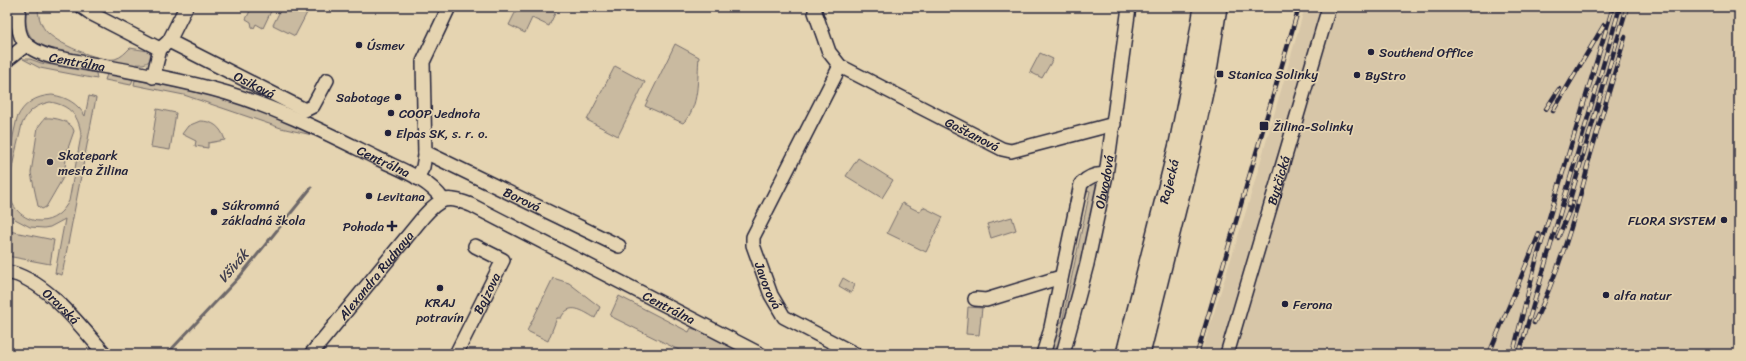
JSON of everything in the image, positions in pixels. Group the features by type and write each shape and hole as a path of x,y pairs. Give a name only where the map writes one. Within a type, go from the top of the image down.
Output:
{"main road":[{"name":"Rajecká","path":"1125,354 1178,144 1203,7"},
{"name":"Rajecká","path":"1141,354 1192,149 1206,83 1218,7"}],"street":[{"path":"7,60 26,45 20,36 18,24 19,7"},
{"name":"Osiková","path":"82,7 92,14 164,45 305,110 313,106 327,80"},
{"path":"153,76 164,45 186,7"},
{"path":"417,178 422,167 425,153 423,62 449,7"},
{"name":"Gaštanová","path":"816,7 816,12 829,52 840,66 1002,150 1011,151 1114,124"},
{"name":"Obvodová","path":"1063,354 1087,264 1106,175 1129,7"},
{"name":"Bytčická","path":"1227,354 1329,7"},
{"name":"Centrálna","path":"26,45 36,52 53,57 153,76 227,93 259,104 323,131 417,178 434,189 443,200 460,200 471,205 760,354"},
{"name":"Javorová","path":"840,66 760,222 753,237 753,245 771,295 784,317 855,354"},
{"path":"399,169 413,164 425,153"},
{"name":"Borová","path":"425,153 619,246"},
{"path":"1043,354 1050,332 1081,184 1088,178 1099,174 1106,175"},
{"name":"Alexandra Rudnaya","path":"311,354 424,216 437,202 443,200"},
{"name":"Bajzova","path":"456,354 503,260 475,246"},
{"name":"Oravská","path":"7,272 30,280 52,298 71,316 105,354"},
{"path":"975,299 986,300 1061,277"}],"shaded area":[{"path":"27,7 38,7 38,13 45,30 67,46 88,55 108,59 115,59 122,56 130,48 148,51 151,54 150,60 146,63 136,64 135,66 40,46 35,42 27,29"},
{"path":"252,7 273,7 263,28 256,24 254,28 252,27 251,22 246,19"},
{"path":"282,7 310,7 295,36 273,25"},
{"path":"518,7 558,7 549,26 532,18 525,33 509,25"},
{"path":"1305,7 1739,7 1739,354 1201,354 1248,205"},
{"path":"675,44 699,57 698,83 695,101 683,123 645,106"},
{"path":"1040,53 1053,59 1042,78 1030,72"},
{"path":"23,59 30,59 41,63 96,73 97,79 40,68"},
{"path":"615,66 645,82 618,136 587,120"},
{"path":"107,74 133,79 131,85 105,80"},
{"path":"135,80 186,90 252,108 321,137 281,128 184,95 134,85"},
{"path":"52,95 67,99 79,108 85,116 89,96 96,98 62,275 55,273 65,219 50,227 30,227 15,219 7,209 7,164 17,118 27,104 31,101","holes":["50,102 57,104 73,113 79,123 81,136 69,201 64,209 54,218 45,221 34,220 18,211 11,201 9,189 12,165 22,124 27,116 33,109 41,105"]},
{"path":"157,109 176,113 170,150 151,147"},
{"name":"Skatepark mesta Žilina","path":"45,118 53,118 66,122 73,128 74,131 67,151 64,176 46,207 42,209 38,206 31,173 38,127"},
{"path":"200,121 209,122 219,128 225,140 208,143 208,148 195,146 196,141 182,134 188,126"},
{"path":"858,158 893,180 882,198 846,176"},
{"path":"1100,181 1057,354 1047,354 1056,323 1062,322 1090,191 1083,189 1086,184"},
{"path":"902,203 920,212 923,207 943,217 926,252 887,233"},
{"path":"1012,217 1016,230 991,238 987,224"},
{"path":"9,231 54,240 50,264 7,256"},
{"path":"553,278 569,283 600,307 595,318 581,310 568,310 561,318 557,318 548,341 527,331"},
{"path":"843,278 855,285 851,293 839,286"},
{"path":"619,296 689,332 691,328 715,335 752,354 687,354 610,316"},
{"path":"968,307 982,308 979,335 966,334"}],"waterway":[{"name":"Všivák","path":"167,354 241,275 311,188"}],"railway":[{"path":"1197,354 1299,7"},
{"path":"1514,349 1536,261 1613,7"},
{"path":"1519,354 1620,7"},
{"path":"1568,206 1627,7"},
{"path":"1553,111 1604,25"},
{"path":"1586,170 1625,37"},
{"path":"1546,109 1559,89"},
{"path":"1534,323 1543,304 1565,246 1588,166"},
{"path":"1558,238 1573,202"},
{"path":"1489,354 1539,234"}],"place":[{"name":"Úsmev","path":"359,45"},
{"name":"Southend Office","path":"1371,52"},
{"name":"Stanica Solinky","path":"1220,74"},
{"name":"ByStro","path":"1357,75"},
{"name":"Sabotage","path":"398,97"},
{"name":"COOP Jednota","path":"391,113"},
{"name":"Žilina-Solinky","path":"1264,126"},
{"name":"Elpas SK, s. r. o.","path":"388,133"},
{"name":"Skatepark mesta Žilina","path":"50,162"},
{"name":"Levitana","path":"369,196"},
{"name":"Súkromná základná škola","path":"214,212"},
{"name":"FLORA SYSTEM","path":"1724,220"},
{"name":"Pohoda","path":"392,226"},
{"name":"KRAJ potravín","path":"440,288"},
{"name":"alfa natur","path":"1606,295"},
{"name":"Ferona","path":"1285,304"}]}
